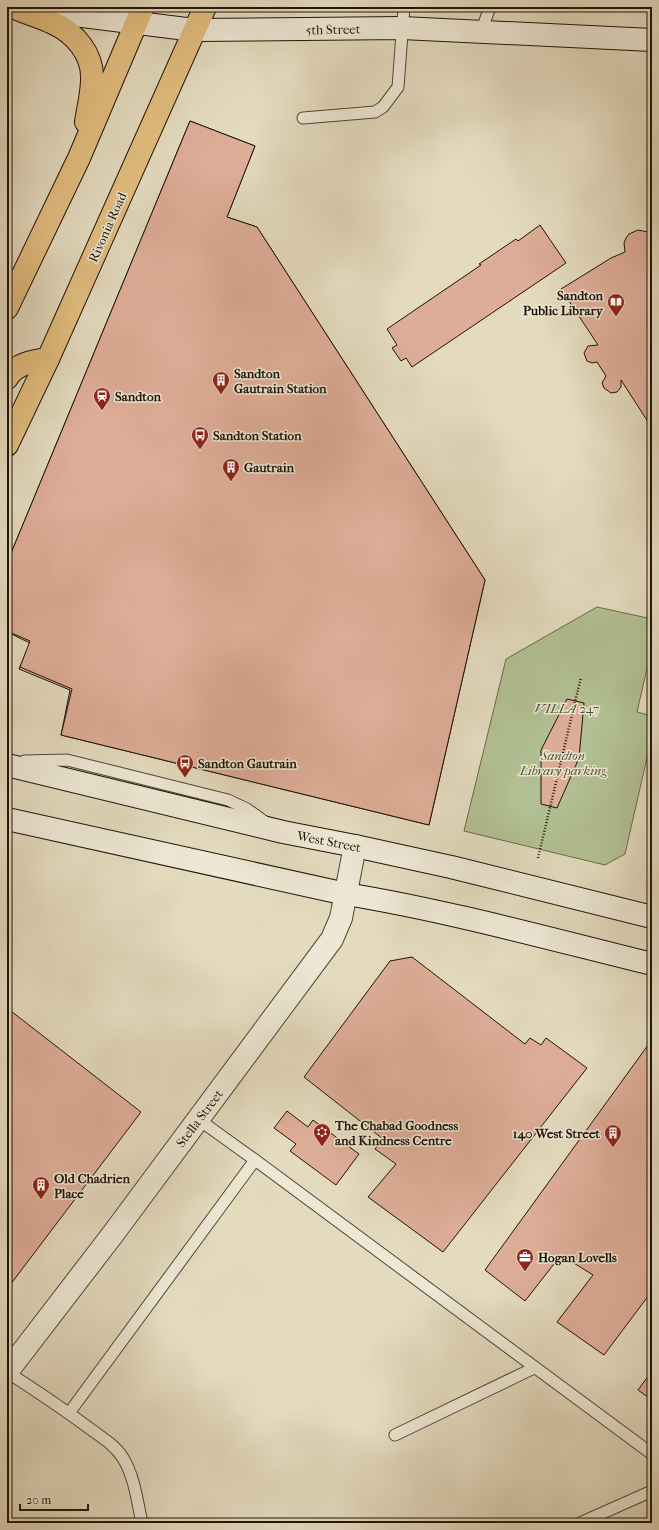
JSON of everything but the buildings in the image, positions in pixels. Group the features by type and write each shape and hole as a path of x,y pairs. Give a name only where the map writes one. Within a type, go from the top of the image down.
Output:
{"main road":[{"path":"14,7 54,23 72,35 84,48 90,62 93,79 79,158"},
{"name":"Rivonia Road","path":"7,445 48,359 205,7"},
{"path":"7,308 13,278 79,158 140,15"},
{"path":"7,378 10,374 27,362 48,359"}],"street":[{"name":"5th Street","path":"14,7 140,15 194,30 403,18 481,32 652,40"},
{"name":"West Street","path":"7,764 276,830 451,867 652,917"},
{"path":"7,819 346,894 452,914 652,964"},
{"name":"Stella Street","path":"7,1372 113,1234 332,939 341,918 355,846"}],"lane":[{"path":"481,32 490,7"},
{"path":"303,118 375,112 383,107 398,87 403,18"},
{"path":"198,1119 652,1454"},
{"path":"70,1413 255,1160"},
{"path":"395,1434 534,1368"},
{"path":"7,1372 70,1413 110,1443 122,1457 134,1484 142,1523"},
{"path":"580,1523 652,1491"}],"path":[{"path":"538,858 581,677"},
{"path":"650,704 652,694"}],"green space":[{"name":"Sandton Library parking","path":"597,607 652,619 652,647 637,712 652,716 652,736 625,854 605,865 464,831 506,659"}],"place":[{"name":"Sandton Public Library","path":"616,317"},
{"name":"Sandton Gautrain Station","path":"221,395"},
{"name":"Sandton","path":"102,411"},
{"name":"Sandton Station","path":"200,450"},
{"name":"Gautrain","path":"231,482"},
{"name":"Sandton Gautrain","path":"185,778"},
{"name":"The Chabad Goodness and Kindness Centre","path":"322,1147"},
{"name":"140 West Street","path":"613,1148"},
{"name":"Old Chadrien Place","path":"41,1200"},
{"name":"Hogan Lovells","path":"525,1272"}],"park label":[{"name":"VILLA 247","path":"567,708"}]}
